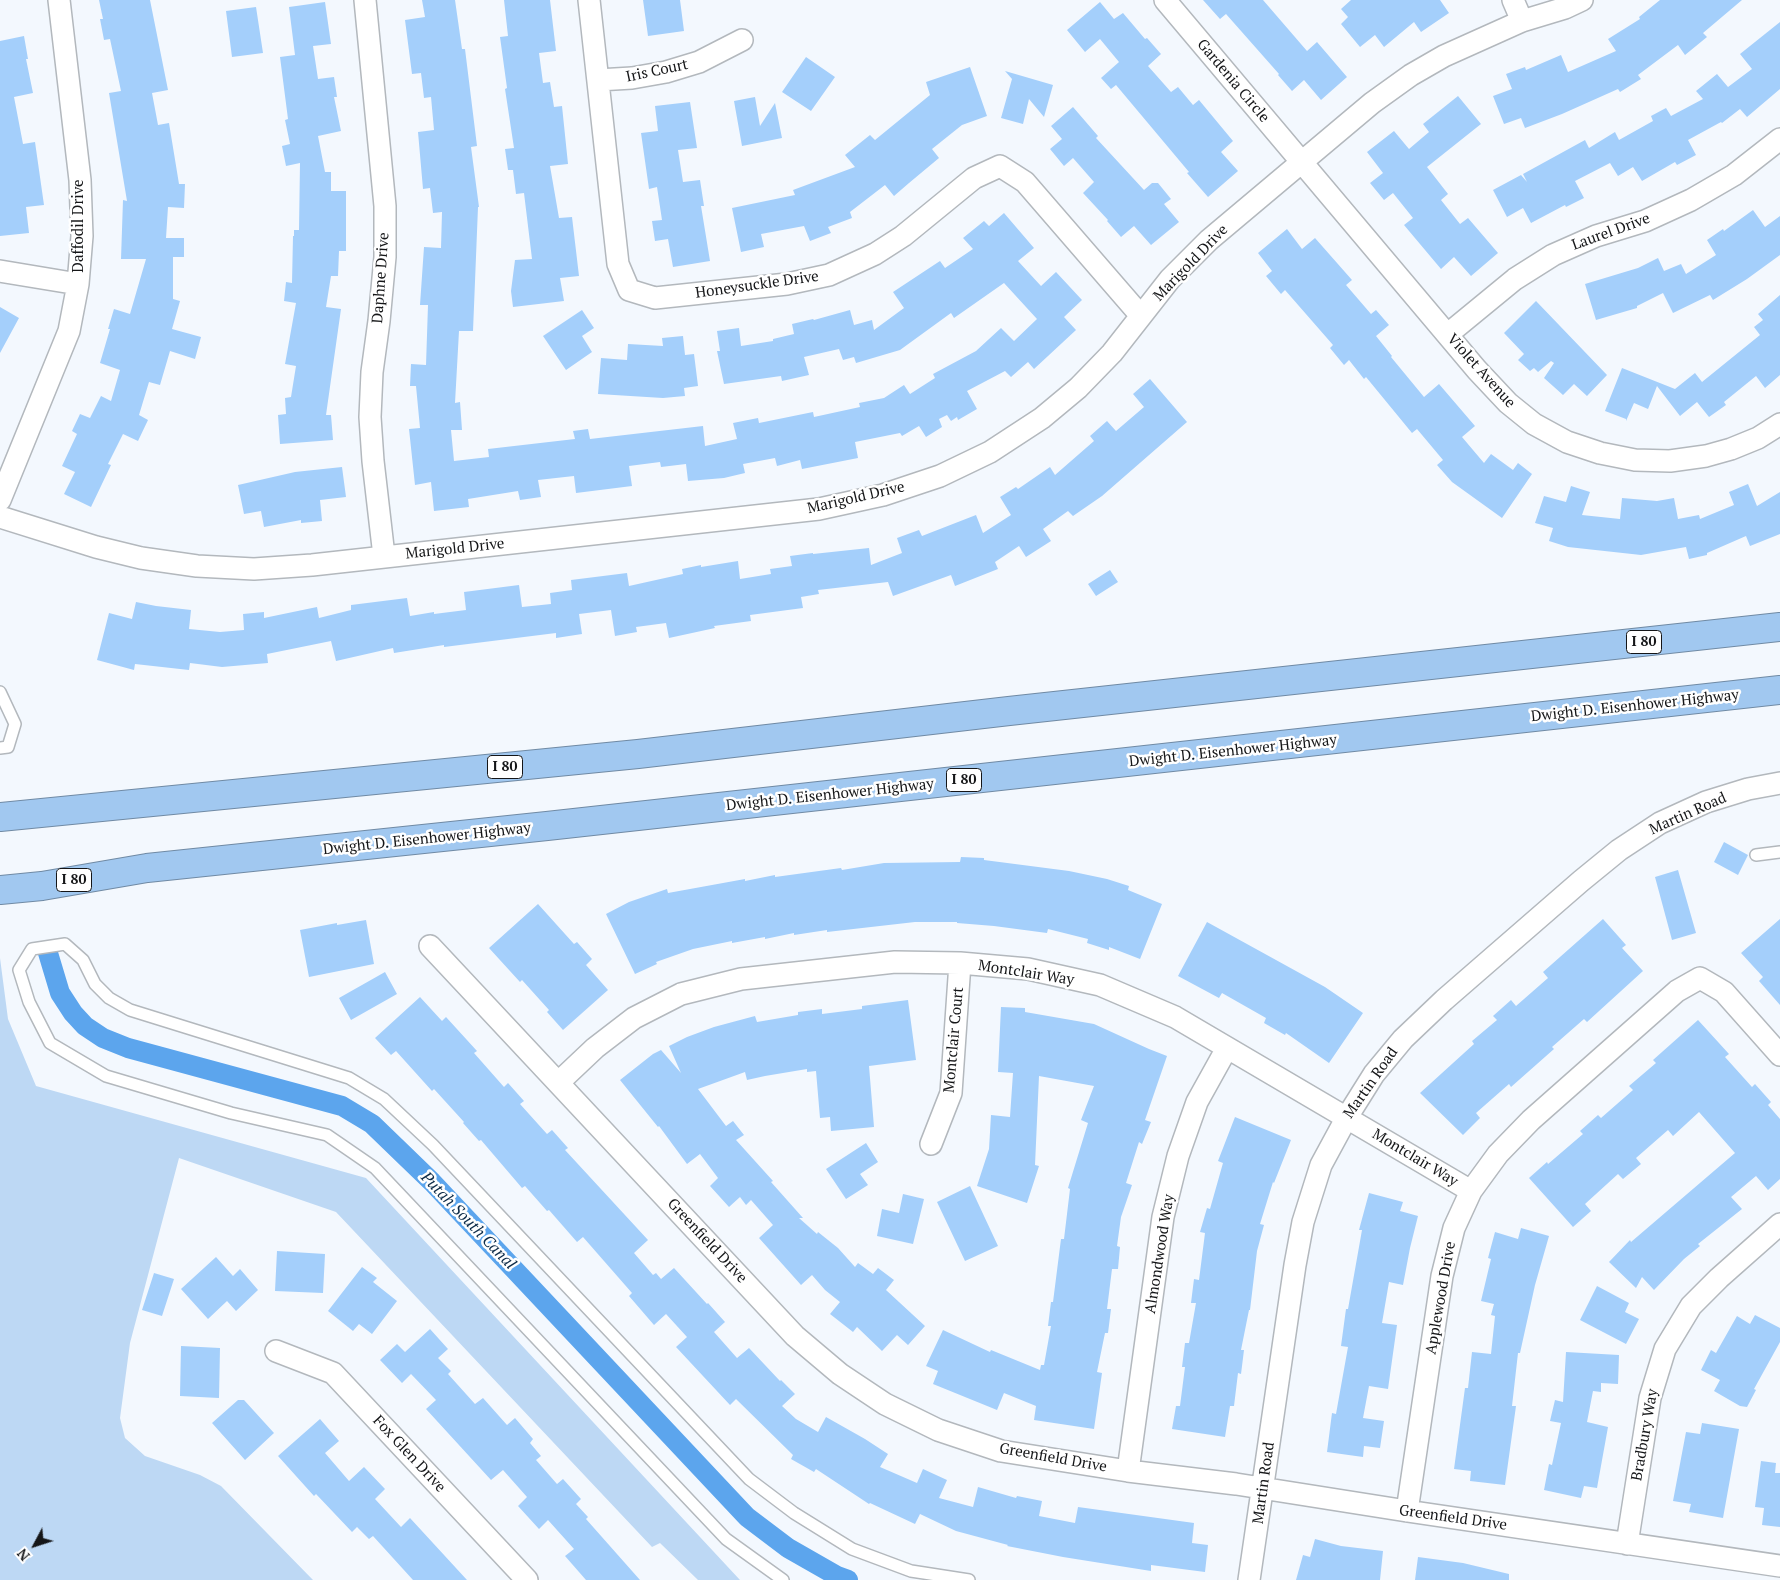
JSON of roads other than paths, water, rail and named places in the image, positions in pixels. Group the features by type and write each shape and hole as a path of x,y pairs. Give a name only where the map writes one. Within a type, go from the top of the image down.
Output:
{"highway":[{"name":"I 80","path":"0,817 638,754 1019,710 1780,627"},
{"name":"Dwight D. Eisenhower Highway","path":"0,890 42,886 147,868 547,826 1780,690"}],"street":[{"name":"Daffodil Drive","path":"0,500 69,332 78,284 82,236 80,180 59,0"},
{"name":"Daphne Drive","path":"365,0 385,206 385,257 372,372 370,417 384,556"},
{"name":"Honeysuckle Drive","path":"589,0 618,264 629,290 655,298 787,284 829,275 882,250 903,236 974,178 1000,166 1025,182 1141,316"},
{"name":"Gardenia Circle","path":"1165,0 1302,161"},
{"path":"1514,0 1522,21"},
{"name":"Marigold Drive","path":"0,517 96,547 141,558 197,566 254,569 312,565 819,509 884,495 940,476 990,452 1042,418 1078,388 1112,353 1170,279 1210,240 1372,102 1411,75 1444,56 1522,21 1564,8 1582,0"},
{"name":"Iris Court","path":"598,80 632,78 666,72 699,62 742,40"},
{"name":"Laurel Drive","path":"1448,334 1515,279 1553,255 1596,236 1645,220 1691,200 1734,175 1780,139"},
{"name":"Violet Avenue","path":"1302,161 1508,403 1534,424 1567,442 1600,453 1635,460 1670,461 1706,456 1758,438 1780,424"},
{"path":"0,272 78,284"},
{"name":"Martin Road","path":"1249,1580 1302,1222 1321,1165 1347,1117 1374,1074 1403,1039 1444,1000 1580,881 1619,850 1660,823 1706,802 1748,789 1780,783"},
{"name":"Greenfield Drive","path":"430,946 795,1336 840,1374 885,1404 938,1430 1001,1451 1780,1566"},
{"name":"Montclair Way","path":"559,1082 596,1048 634,1018 681,994 741,979 895,962 960,963 1028,970 1100,985 1175,1017 1471,1191"},
{"name":"Montclair Court","path":"931,1144 951,1093 960,963"},
{"name":"Applewood Drive","path":"1407,1511 1442,1276 1454,1228 1471,1191 1498,1154 1531,1120 1677,991 1700,978 1724,992 1780,1054"},
{"name":"Almondwood Way","path":"1128,1471 1163,1217 1178,1156 1197,1102 1227,1048"},
{"name":"Bradbury Way","path":"1627,1544 1650,1398 1665,1349 1691,1306 1719,1278 1780,1224"},
{"name":"Fox Glen Drive","path":"276,1352 333,1373 527,1580"}],"lane":[{"path":"0,692 15,724 8,747 0,748"},
{"path":"1756,855 1780,852"},
{"path":"783,1580 726,1539 375,1168 327,1135 231,1113 106,1076 50,1043 29,1002 19,970 32,949 65,944 83,960 95,984 109,998 130,1010 349,1078 384,1099 433,1145 748,1479 794,1513 852,1549 911,1571 969,1580"}],"waterway":[{"name":"Putah South Canal","path":"48,953 60,993 73,1013 85,1026 103,1038 128,1048 342,1106 372,1124 432,1182 747,1517 788,1548 837,1576 848,1580"}]}
